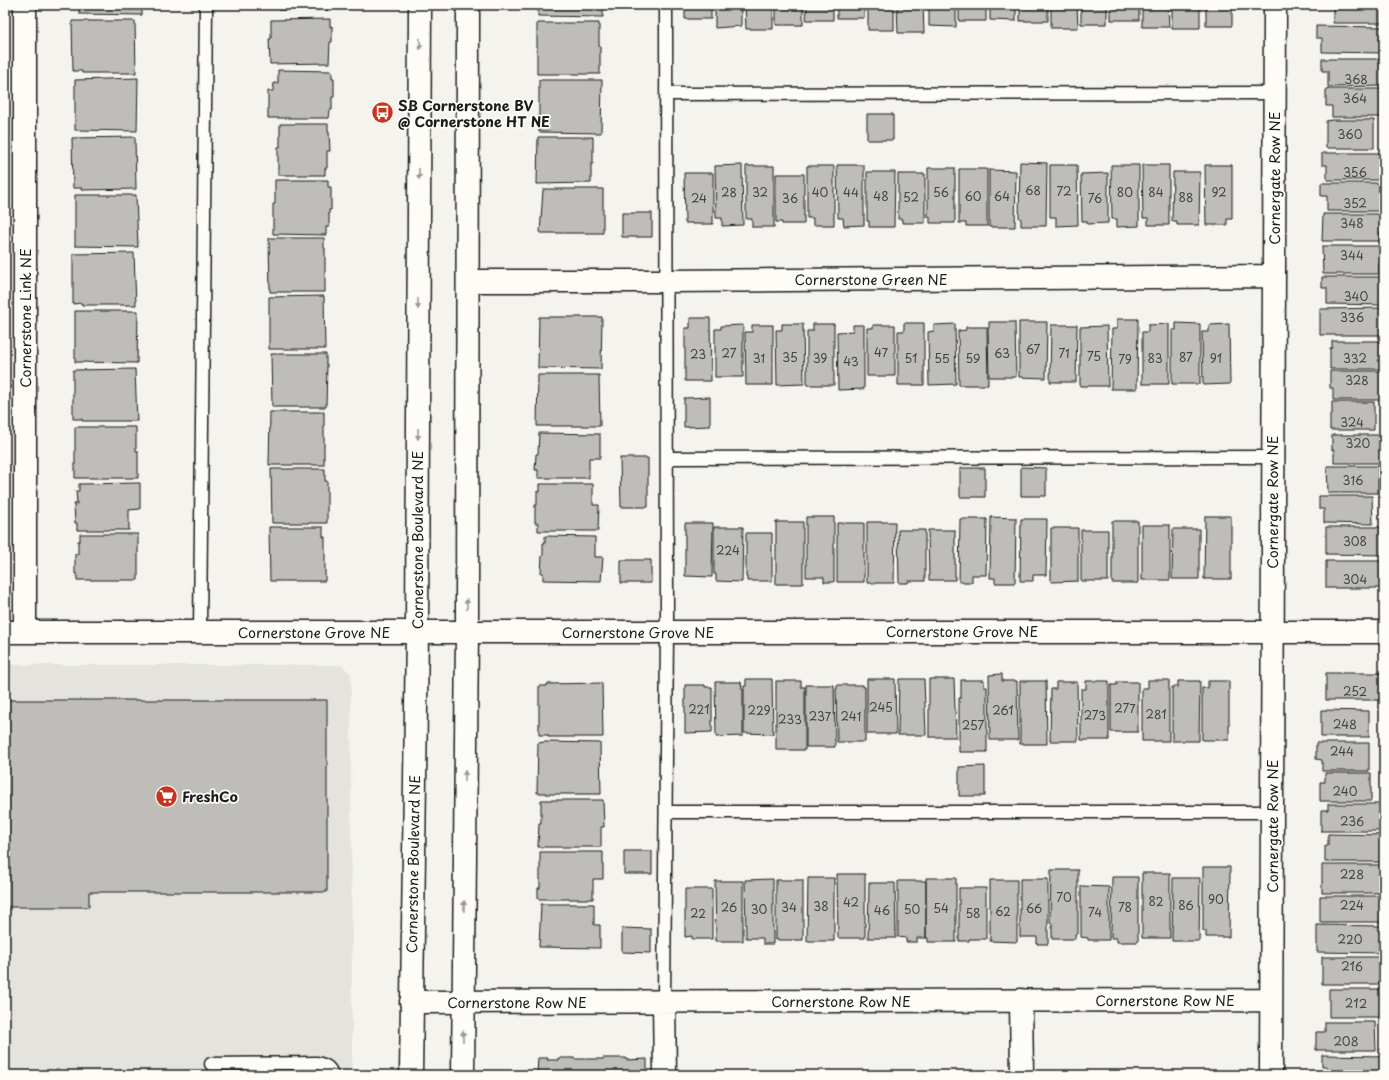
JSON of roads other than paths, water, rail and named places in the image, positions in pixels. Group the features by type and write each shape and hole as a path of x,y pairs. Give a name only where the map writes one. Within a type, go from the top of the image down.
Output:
{"street":[{"name":"Cornerstone Link NE","path":"15,632 25,5"},
{"name":"Cornerstone Boulevard NE","path":"411,1075 417,632 420,5"},
{"path":"463,1075 462,1002 467,632 468,5"},
{"name":"Cornergate Row NE","path":"1271,1075 1270,1000 1273,812 1272,631 1275,5"},
{"name":"Cornerstone Green NE","path":"468,280 1274,276"},
{"name":"Cornerstone Grove NE","path":"15,632 1384,632"},
{"path":"1021,1000 1022,1075"},
{"name":"Cornerstone Row NE","path":"411,1002 1270,1000"},
{"path":"664,1001 665,1075"}],"lane":[{"path":"200,632 206,5"},
{"path":"664,1001 667,632 666,5"},
{"path":"667,94 1275,93"},
{"path":"667,458 1273,457"},
{"path":"666,812 1273,812"},
{"path":"211,1064 317,1063 326,1066 331,1070 332,1075"}],"place":[{"name":"SB Cornerstone BV @ Cornerstone HT NE","path":"382,113"},
{"name":"FreshCo","path":"166,796"}]}
